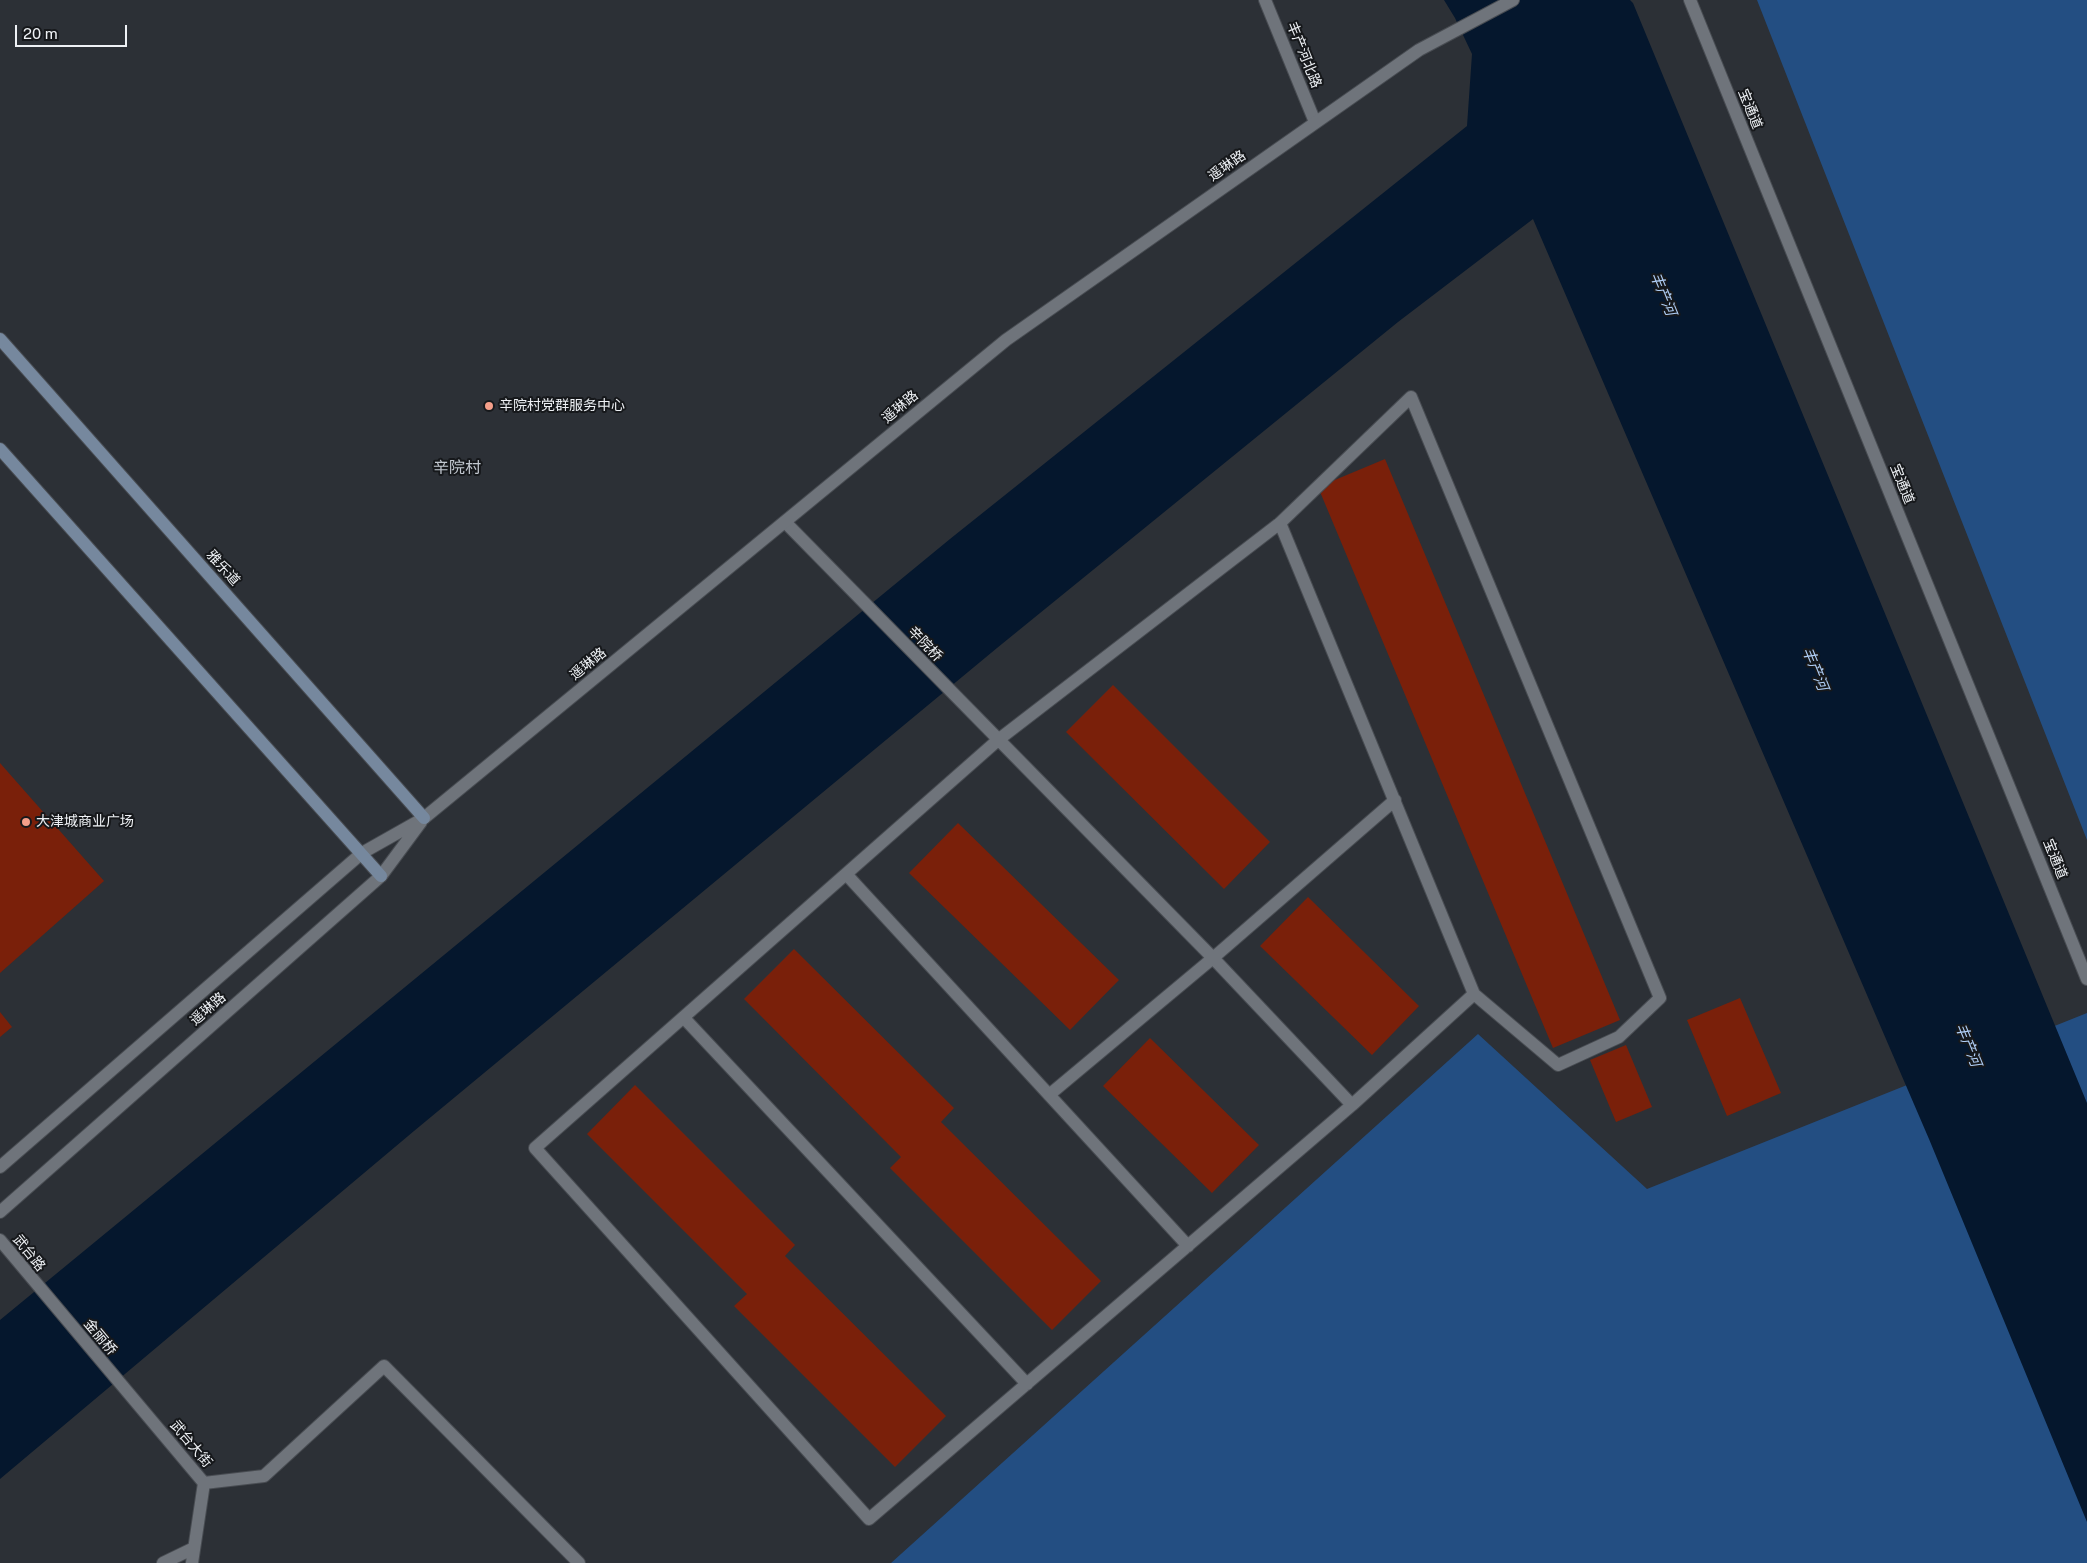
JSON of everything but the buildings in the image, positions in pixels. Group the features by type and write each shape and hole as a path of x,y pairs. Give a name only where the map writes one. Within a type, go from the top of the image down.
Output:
{"main road":[{"name":"雅乐道","path":"0,339 424,818"},
{"path":"0,449 381,876"}],"street":[{"name":"丰产河北路","path":"1266,0 1315,122"},
{"name":"遥琳路","path":"0,1167 362,853 424,818 1006,340 1419,50 1513,0"},
{"name":"宝通道","path":"1690,0 2087,979"},
{"path":"1280,523 1474,994 1558,1065 1619,1037 1660,998 1411,396 1280,523 998,740 535,1148 869,1519 1352,1104 1474,994"},
{"name":"辛院桥","path":"785,522 1213,958 1352,1104"},
{"path":"1049,1095 1213,958 1394,800"},
{"name":"遥琳路","path":"0,1212 381,876 424,818"},
{"path":"846,874 1188,1246"},
{"path":"684,1018 1027,1384"},
{"name":"武台路","path":"0,1240 36,1284"},
{"name":"金丽桥","path":"36,1284 142,1409"},
{"path":"204,1482 264,1476 384,1366 579,1563"},
{"name":"武台大街","path":"142,1409 204,1482 192,1563"},
{"path":"163,1563 194,1548"}],"shaded area":[{"path":"1757,0 2087,0 2087,840"},
{"path":"2087,1013 2087,1563 891,1563 1478,1034 1647,1189"}],"water":[{"name":"丰产河","path":"1444,0 1630,0 1633,3 2087,1103 2087,1522 1929,1139 1533,219 1398,322 997,648 414,1131 0,1479 0,1320 950,539 1467,126 1472,54"}],"place":[{"name":"辛院村党群服务中心","path":"489,406"},
{"name":"大津城商业广场","path":"26,822"}],"district":[{"name":"辛院村","path":"457,468"}]}
